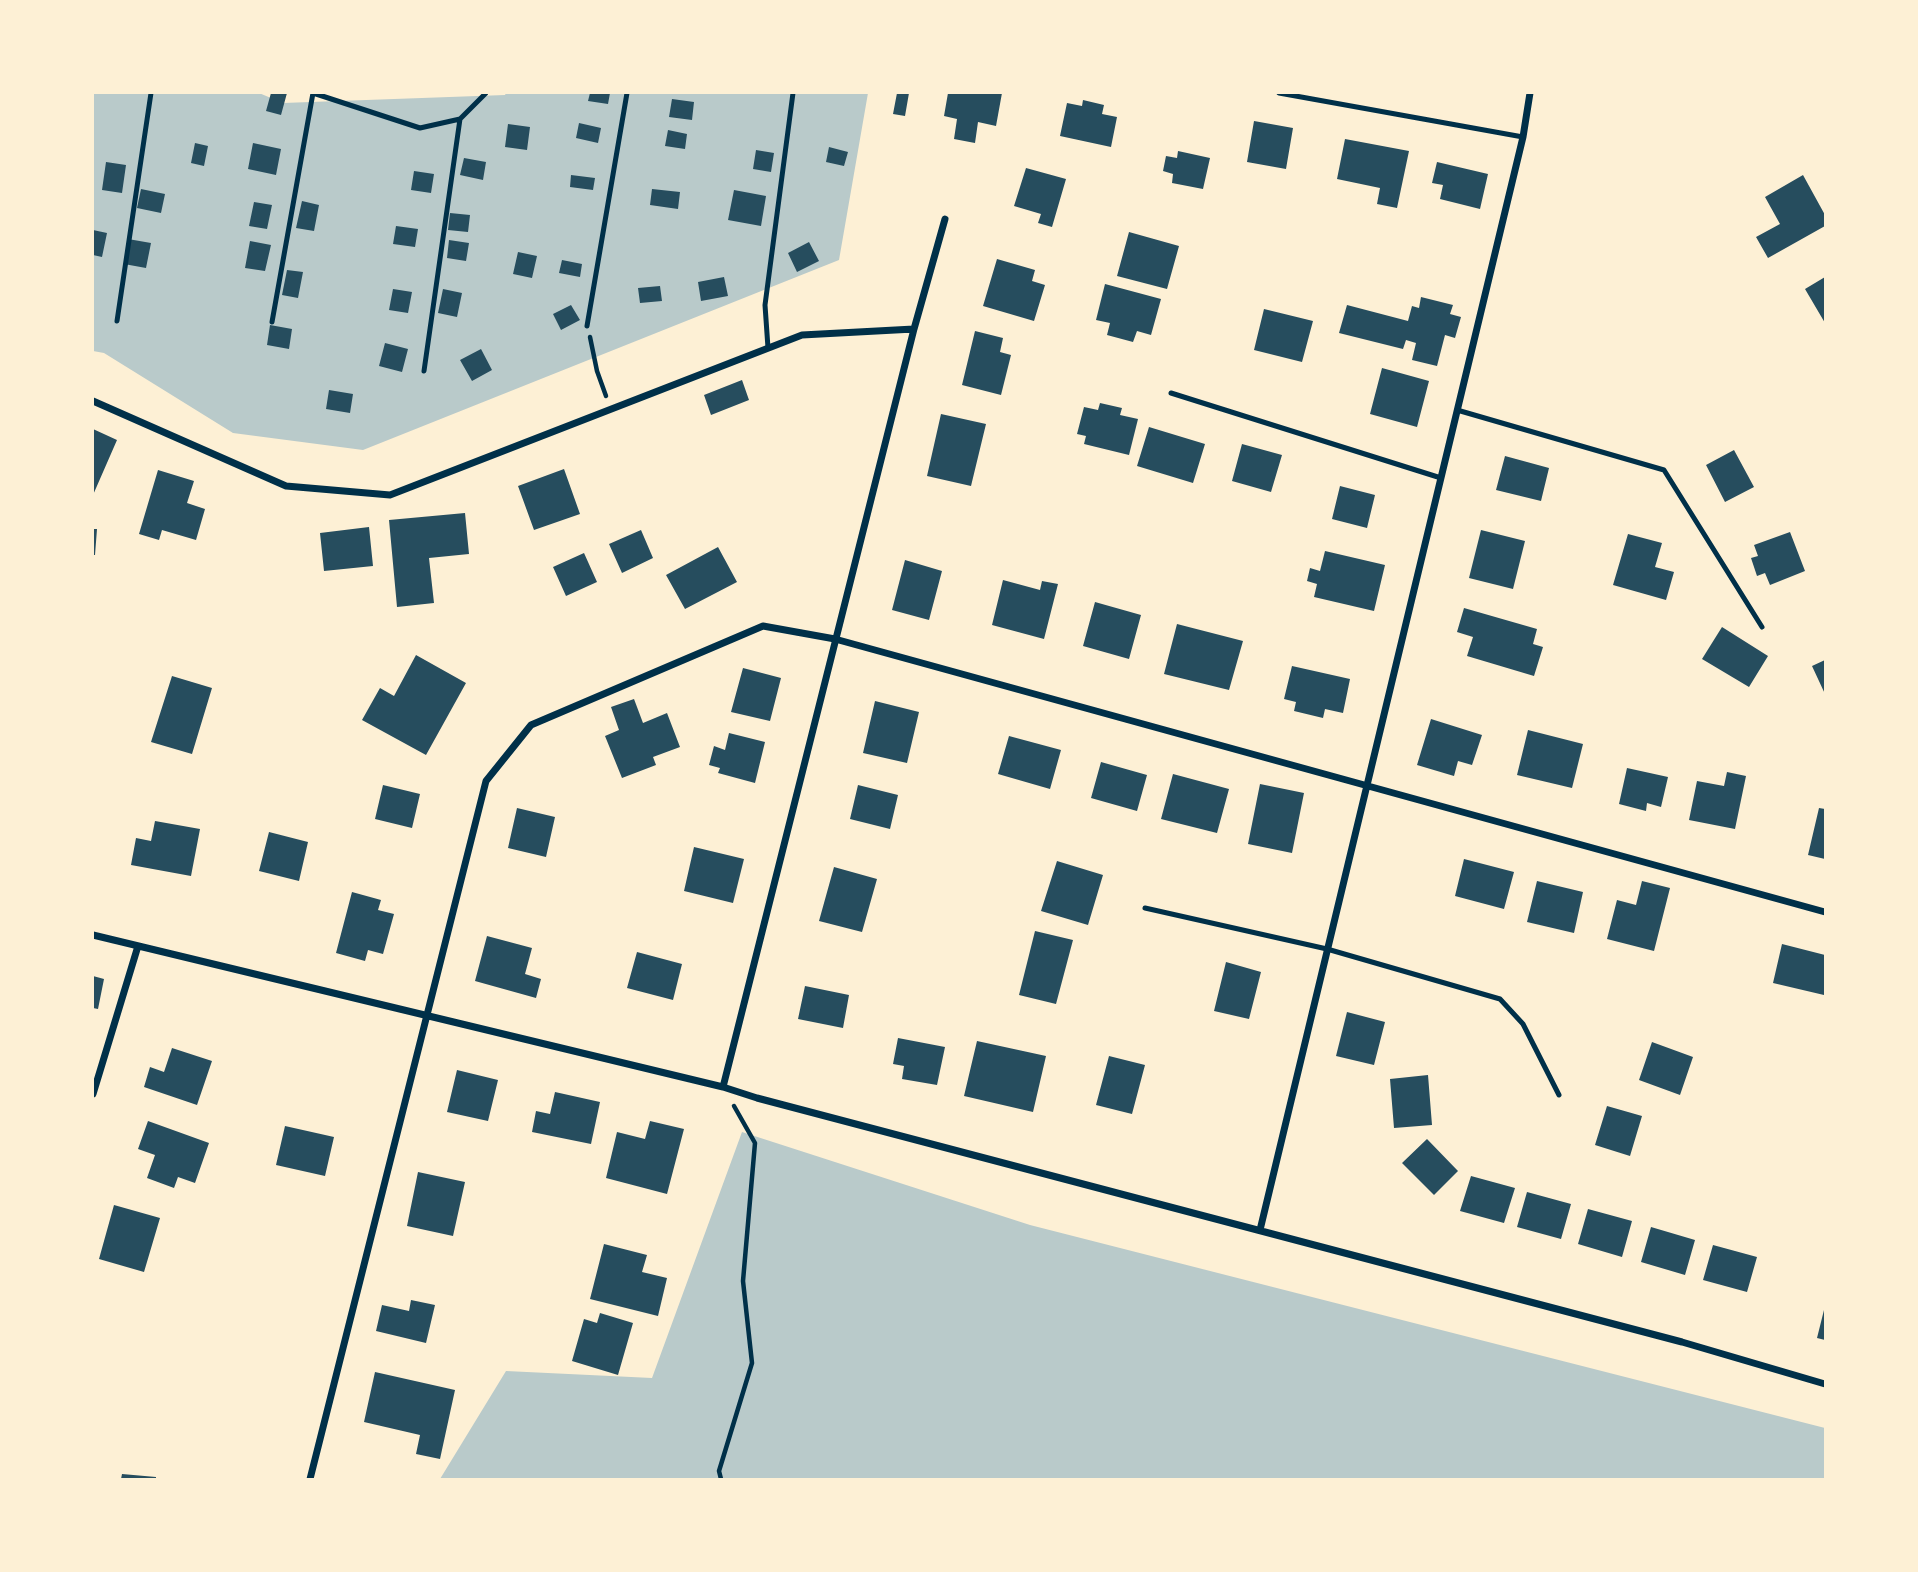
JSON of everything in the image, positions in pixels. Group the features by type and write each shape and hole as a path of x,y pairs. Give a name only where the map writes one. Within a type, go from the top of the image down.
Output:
{"street":[{"path":"1260,1230 1523,138 1530,93"},
{"path":"723,1087 914,329 945,219"},
{"path":"93,401 286,486 390,495 802,335 914,329"},
{"path":"310,1479 486,781 531,724 763,626 835,639 1825,912"},
{"path":"93,935 723,1087 1682,1342 1825,1384"},
{"path":"93,1094 138,946"}],"lane":[{"path":"117,321 151,93"},
{"path":"272,322 313,93 420,128 460,119 486,93"},
{"path":"587,326 627,93"},
{"path":"768,348 765,305 793,93"},
{"path":"1279,93 1523,138"},
{"path":"424,371 460,119"},
{"path":"1171,393 1441,478"},
{"path":"1457,410 1664,470 1762,627"},
{"path":"1145,908 1327,949 1500,999 1523,1024 1559,1095"}],"path":[{"path":"587,326 597,371 610,409"},
{"path":"721,1479 719,1471 752,1363 743,1281 755,1143 723,1087"}],"shaded area":[{"path":"93,93 259,93 283,103 506,93 868,93 839,260 363,450 233,433 104,353 93,351"},
{"path":"742,1132 1030,1225 1825,1428 1825,1479 440,1479 506,1371 652,1378"}],"building":[{"path":"271,93 287,93 281,115 266,111"},
{"path":"590,93 610,93 608,104 588,101"},
{"path":"897,93 909,93 905,116 893,114"},
{"path":"948,93 1002,93 996,126 978,122 975,143 954,139 957,119 944,116"},
{"path":"672,99 694,102 692,120 669,117"},
{"path":"1083,100 1104,105 1102,114 1117,117 1111,147 1060,136 1067,103 1082,106"},
{"path":"1254,121 1293,128 1286,169 1247,162"},
{"path":"579,123 601,128 598,143 576,138"},
{"path":"508,124 530,127 527,150 505,147"},
{"path":"668,130 687,134 685,149 665,146"},
{"path":"1345,139 1409,151 1397,208 1377,204 1380,188 1337,179"},
{"path":"195,143 208,146 204,166 191,163"},
{"path":"253,143 281,149 276,175 248,169"},
{"path":"829,147 848,152 844,166 826,162"},
{"path":"756,150 774,153 771,172 753,169"},
{"path":"1178,151 1210,158 1203,189 1172,183 1173,174 1163,171 1166,156 1177,158"},
{"path":"464,158 486,162 483,180 460,175"},
{"path":"106,162 126,165 122,193 102,190"},
{"path":"1437,162 1488,174 1480,209 1440,199 1443,185 1432,183"},
{"path":"1026,168 1066,179 1052,227 1038,223 1041,214 1014,206"},
{"path":"414,171 434,174 431,193 411,190"},
{"path":"571,175 595,178 593,190 570,187"},
{"path":"1803,175 1825,215 1825,226 1768,258 1756,237 1780,224 1765,197"},
{"path":"141,189 165,194 161,213 137,208"},
{"path":"652,189 680,192 678,209 650,205"},
{"path":"734,190 766,196 761,226 728,220"},
{"path":"302,201 319,205 314,231 296,228"},
{"path":"254,202 272,205 267,229 249,226"},
{"path":"450,213 470,215 468,232 448,230"},
{"path":"396,226 418,229 415,247 393,244"},
{"path":"93,230 107,233 102,257 93,255"},
{"path":"1129,232 1179,246 1167,289 1117,276"},
{"path":"128,239 151,243 146,268 124,264"},
{"path":"449,240 469,243 466,261 447,258"},
{"path":"250,241 271,245 265,271 245,268"},
{"path":"809,242 819,261 797,272 788,253"},
{"path":"518,252 537,256 532,278 513,274"},
{"path":"997,259 1035,270 1032,281 1045,285 1034,321 983,306"},
{"path":"562,260 582,264 580,277 559,273"},
{"path":"287,270 303,272 298,298 282,295"},
{"path":"724,277 728,296 701,301 698,282"},
{"path":"1825,277 1825,323 1805,289"},
{"path":"1105,284 1161,299 1151,335 1137,331 1133,342 1107,335 1110,323 1096,320"},
{"path":"660,286 662,301 640,303 638,288"},
{"path":"393,289 412,292 408,313 389,310"},
{"path":"443,289 462,293 457,317 438,313"},
{"path":"1421,297 1453,305 1450,314 1461,317 1455,338 1445,335 1437,366 1412,360 1416,343 1406,340 1403,349 1339,333 1347,305 1408,321 1412,306 1419,308"},
{"path":"571,305 580,320 561,330 553,314"},
{"path":"1264,309 1313,321 1302,362 1254,350"},
{"path":"270,325 292,329 289,349 267,345"},
{"path":"975,331 1003,338 1000,352 1011,355 1001,395 962,385"},
{"path":"385,343 408,349 402,372 379,366"},
{"path":"481,349 492,370 472,381 460,360"},
{"path":"1382,368 1429,381 1417,427 1370,414"},
{"path":"742,380 749,400 711,415 704,395"},
{"path":"329,390 353,394 350,413 326,409"},
{"path":"1100,403 1122,408 1120,415 1138,419 1129,455 1084,444 1086,436 1077,434 1084,407 1098,410"},
{"path":"941,414 986,424 971,486 927,476"},
{"path":"1149,427 1205,444 1193,483 1137,466"},
{"path":"93,429 117,440 93,495"},
{"path":"1242,444 1282,455 1271,492 1232,481"},
{"path":"1734,450 1754,487 1725,502 1706,465"},
{"path":"1505,456 1549,468 1541,501 1496,490"},
{"path":"564,469 580,514 534,530 518,486"},
{"path":"158,470 194,481 187,503 205,509 196,540 162,530 159,540 139,534"},
{"path":"1340,486 1375,495 1367,528 1332,519"},
{"path":"465,513 469,554 429,558 434,603 397,607 389,520"},
{"path":"369,527 373,566 324,571 320,533"},
{"path":"93,529 97,529 95,555 93,555"},
{"path":"641,530 653,558 622,573 609,544"},
{"path":"1481,530 1525,541 1513,589 1469,578"},
{"path":"1790,532 1805,571 1770,585 1765,573 1757,576 1751,558 1758,556 1754,545"},
{"path":"1628,534 1662,543 1655,567 1674,572 1666,600 1613,585"},
{"path":"718,547 737,582 685,609 666,575"},
{"path":"1325,551 1385,565 1374,611 1314,597 1317,584 1307,581 1310,568 1320,571"},
{"path":"584,553 597,582 566,596 553,567"},
{"path":"905,560 942,571 929,620 892,610"},
{"path":"1003,580 1040,590 1042,581 1058,584 1044,639 992,625"},
{"path":"1095,602 1141,615 1129,659 1083,646"},
{"path":"1464,608 1537,629 1533,644 1543,647 1534,676 1467,656 1473,637 1457,632"},
{"path":"1177,624 1243,641 1229,690 1164,674"},
{"path":"1722,627 1768,656 1749,687 1702,659"},
{"path":"416,655 466,683 426,755 362,720 380,688 394,696"},
{"path":"1825,660 1825,694 1812,666"},
{"path":"1292,666 1350,679 1343,713 1325,709 1323,718 1294,711 1296,702 1284,699"},
{"path":"743,668 781,678 770,721 731,712"},
{"path":"172,676 212,688 192,754 151,742"},
{"path":"634,699 643,723 667,713 680,747 653,757 656,765 622,778 605,736 619,730 611,707"},
{"path":"875,701 919,712 907,763 863,753"},
{"path":"1431,719 1482,735 1472,765 1458,761 1454,776 1417,765"},
{"path":"1528,730 1583,744 1572,788 1517,775"},
{"path":"729,733 765,742 755,783 718,773 720,768 709,765 714,746 725,750"},
{"path":"1009,736 1061,750 1050,789 998,774"},
{"path":"1101,762 1147,775 1137,811 1091,798"},
{"path":"1627,768 1668,777 1661,807 1647,803 1646,811 1619,804"},
{"path":"1727,772 1746,776 1735,829 1689,820 1697,781 1724,786"},
{"path":"1173,774 1229,789 1217,833 1161,819"},
{"path":"1260,784 1304,793 1292,853 1248,844"},
{"path":"383,785 420,794 412,828 375,819"},
{"path":"858,785 898,795 890,829 850,819"},
{"path":"517,808 555,817 546,857 508,848"},
{"path":"1819,808 1825,809 1825,859 1808,855"},
{"path":"155,821 200,829 191,876 131,865 136,838 151,841"},
{"path":"269,832 308,842 299,881 259,871"},
{"path":"694,847 744,859 733,903 684,891"},
{"path":"1464,859 1514,872 1504,909 1455,896"},
{"path":"1057,861 1103,875 1088,925 1041,911"},
{"path":"834,867 877,879 862,932 819,921"},
{"path":"1537,881 1583,892 1574,933 1527,922"},
{"path":"1642,881 1670,888 1654,951 1607,939 1617,900 1636,905"},
{"path":"352,892 381,900 378,910 394,914 383,954 368,950 365,961 336,953"},
{"path":"1035,931 1073,940 1056,1004 1019,995"},
{"path":"487,936 532,948 525,974 541,979 536,998 475,981"},
{"path":"1782,944 1825,955 1824,995 1773,983"},
{"path":"637,952 682,964 673,1000 627,988"},
{"path":"1226,962 1261,972 1249,1019 1214,1011"},
{"path":"93,976 104,979 98,1009 93,1008"},
{"path":"805,986 849,995 843,1028 798,1019"},
{"path":"1347,1012 1385,1022 1374,1065 1336,1056"},
{"path":"898,1038 945,1047 937,1085 902,1079 904,1066 893,1064"},
{"path":"977,1041 1046,1056 1033,1112 964,1096"},
{"path":"1652,1042 1693,1057 1680,1095 1639,1080"},
{"path":"172,1048 212,1061 197,1105 144,1087 150,1067 164,1072"},
{"path":"1109,1056 1145,1065 1132,1114 1096,1105"},
{"path":"457,1070 498,1080 488,1121 447,1112"},
{"path":"1428,1075 1432,1125 1394,1128 1390,1079"},
{"path":"555,1092 600,1102 591,1144 532,1132 536,1111 550,1114"},
{"path":"1607,1106 1642,1116 1630,1156 1595,1145"},
{"path":"148,1121 209,1143 195,1183 178,1177 174,1188 147,1178 155,1155 138,1149"},
{"path":"650,1121 684,1129 667,1194 606,1178 617,1132 645,1139"},
{"path":"285,1126 334,1137 325,1176 276,1165"},
{"path":"1427,1139 1458,1171 1434,1195 1402,1163"},
{"path":"418,1172 465,1182 453,1236 407,1226"},
{"path":"1471,1176 1515,1188 1504,1223 1460,1211"},
{"path":"1527,1192 1571,1204 1561,1239 1517,1227"},
{"path":"114,1205 160,1218 144,1272 99,1259"},
{"path":"1588,1209 1632,1221 1622,1257 1578,1244"},
{"path":"1651,1227 1695,1240 1685,1275 1641,1262"},
{"path":"604,1244 647,1255 642,1272 667,1278 658,1316 590,1299"},
{"path":"1713,1245 1757,1257 1747,1292 1703,1280"},
{"path":"411,1300 435,1305 426,1343 376,1331 382,1305 409,1311"},
{"path":"1825,1310 1825,1340 1817,1338"},
{"path":"600,1313 633,1323 618,1375 572,1361 584,1319 597,1323"},
{"path":"375,1372 455,1390 440,1459 416,1454 420,1435 364,1422"},
{"path":"122,1474 156,1477 156,1479 121,1479"}]}
